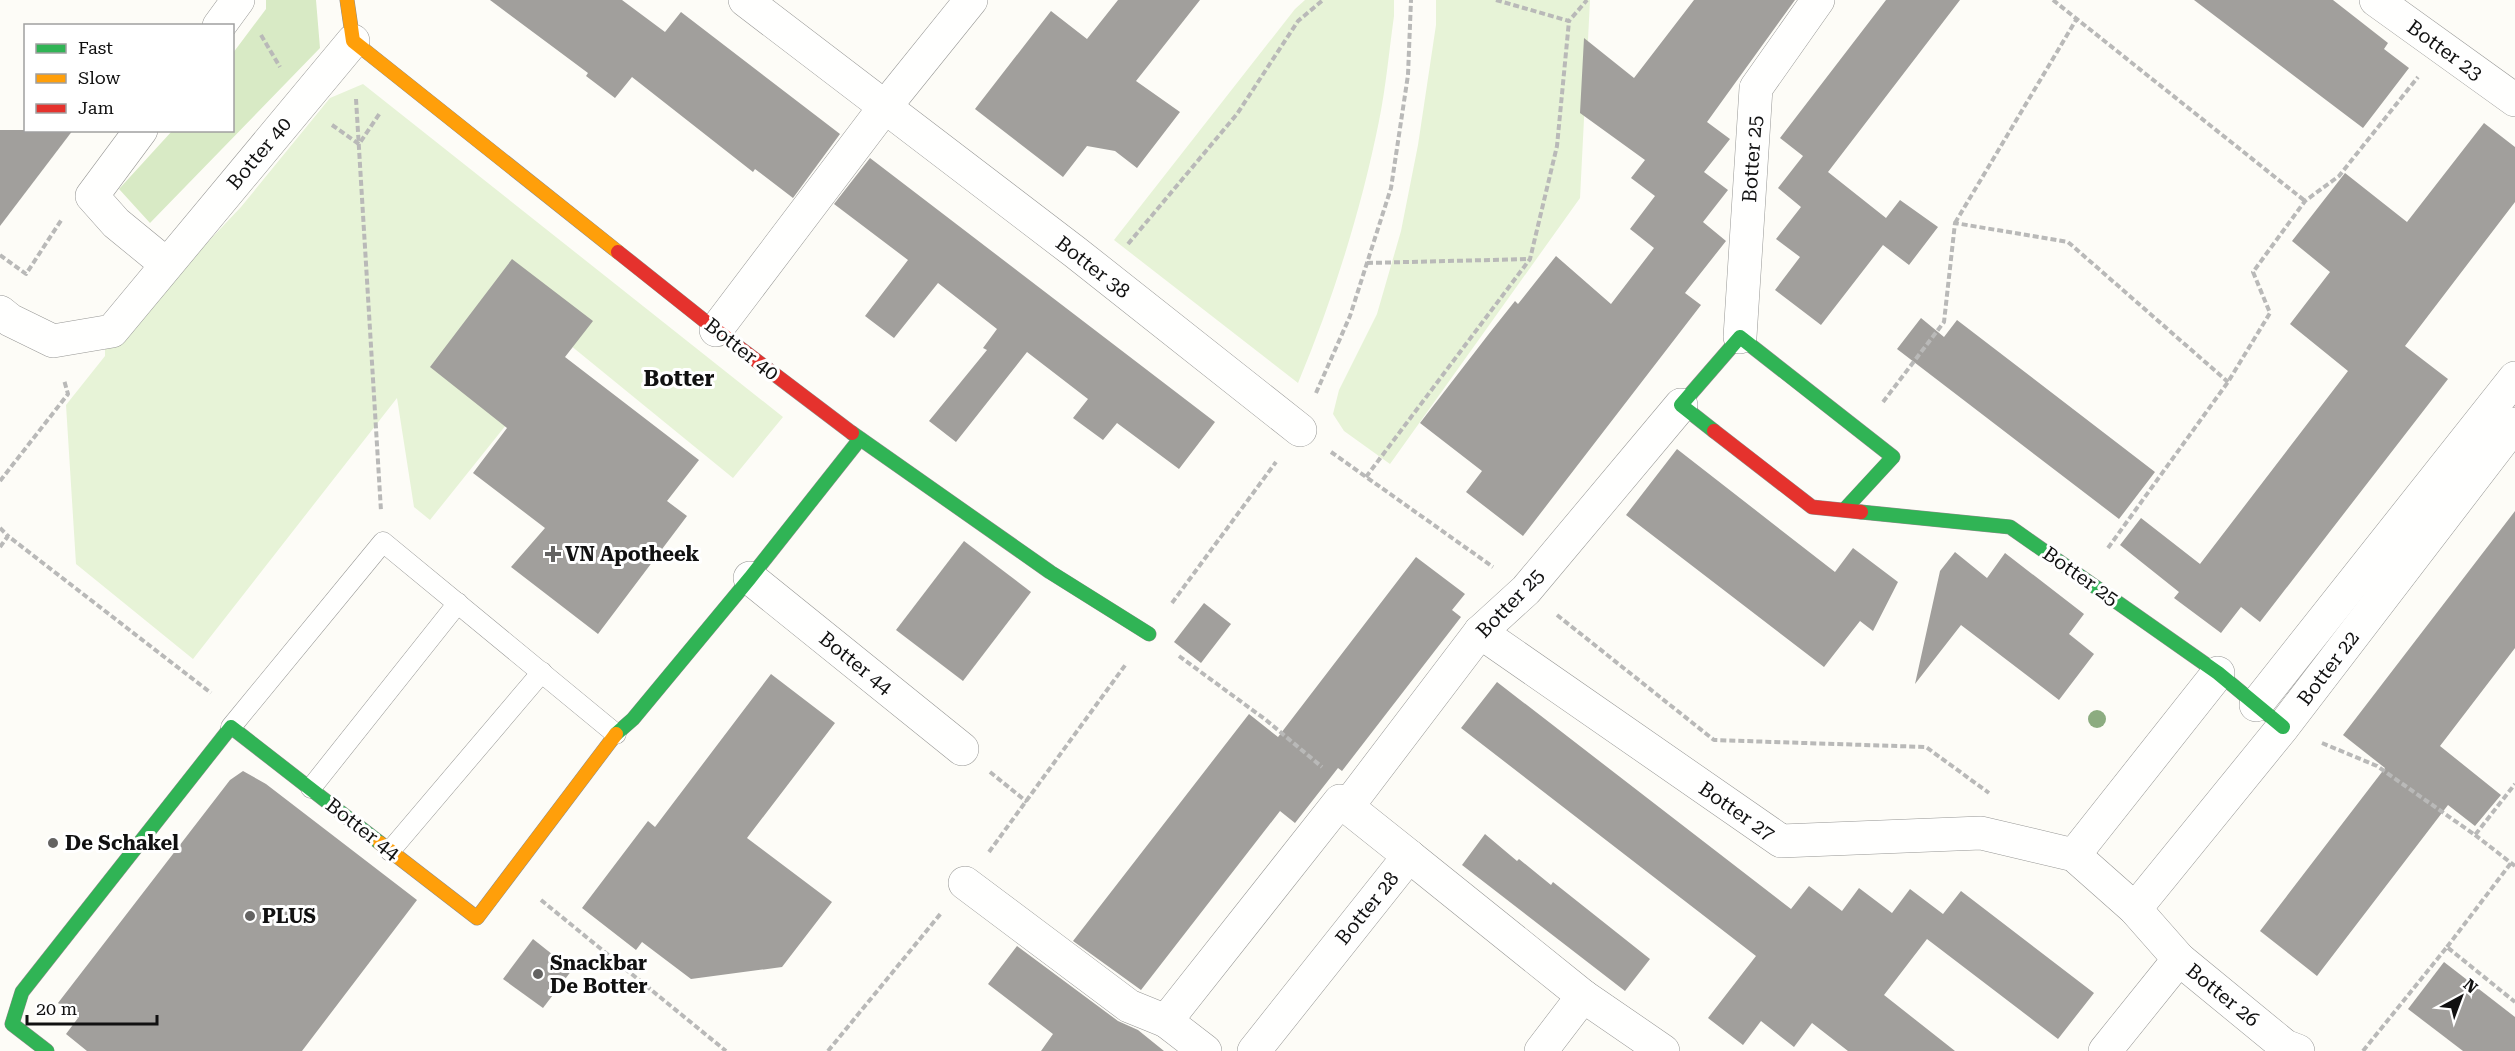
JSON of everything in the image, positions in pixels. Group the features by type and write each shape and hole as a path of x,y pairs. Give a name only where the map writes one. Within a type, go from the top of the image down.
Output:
{"street":[{"path":"220,24 238,0"},
{"path":"347,0 352,41"},
{"name":"Botter 38","path":"745,0 1300,430"},
{"path":"716,330 884,108 971,0"},
{"name":"Botter 25","path":"1344,804 1480,632 1526,590 1740,336 1756,88 1818,0"},
{"name":"Botter 23","path":"2376,0 2515,100"},
{"name":"Botter 40","path":"53,341 112,331 352,41 716,330 860,439 1050,572 1149,633"},
{"path":"140,132 92,196 116,223 166,264"},
{"path":"0,312 10,320 53,341"},
{"path":"1740,336 1893,457 1845,509"},
{"name":"Botter 22","path":"2256,705 2515,378"},
{"name":"Botter 25","path":"1681,405 1812,507 2010,527 2218,673 2283,727"},
{"name":"Botter 22","path":"2135,909 2283,727 2515,424"},
{"name":"Botter 44","path":"235,721 311,788 477,918 616,734 633,719 750,578 860,439"},
{"name":"Botter 44","path":"750,578 962,748"},
{"name":"Botter 27","path":"1480,632 1781,842 1981,834 2074,855 2135,909 2179,959"},
{"path":"2074,855 2218,673"},
{"path":"47,1051 12,1024 22,992 235,721"},
{"path":"1166,1022 1344,804 1409,856"},
{"name":"Botter 28","path":"1254,1051 1409,856 1583,996 1663,1051"},
{"path":"965,883 1129,1006 1166,1022 1205,1051"},
{"path":"2105,1051 2179,959"},
{"name":"Botter 26","path":"2179,959 2285,1046 2298,1051"},
{"path":"1541,1051 1583,996"}],"lane":[{"path":"235,721 383,542 616,734"},
{"path":"311,788 458,603"},
{"path":"390,851 542,672"}],"path":[{"path":"1102,275 1237,114 1298,21 1323,0"},
{"path":"828,1051 965,883 1300,430 1350,316 1391,188 1408,75 1411,0"},
{"path":"1496,0 1569,21"},
{"path":"1366,477 1530,260 1557,146 1569,21 1587,0"},
{"path":"2053,0 2305,201"},
{"path":"1861,431 1944,322 1955,223 2076,19"},
{"path":"352,41 383,542"},
{"path":"2085,579 2228,382 2270,313 2253,272 2305,201 2339,176 2441,48"},
{"path":"0,255 26,274 67,211 92,196"},
{"path":"1955,223 2068,242 2228,382"},
{"path":"1367,263 1530,260"},
{"path":"0,481 68,394 53,341"},
{"path":"1300,430 1526,590 1714,740 1926,747 1991,794"},
{"path":"0,528 235,721"},
{"path":"0,547 8,536"},
{"path":"1149,633 1266,720 1331,775 1344,804"},
{"path":"2283,727 2377,766 2513,865 2363,1051"},
{"path":"2475,836 2515,784"},
{"path":"510,875 726,1051"},
{"path":"2447,947 2515,1002"}],"green space":[{"path":"266,0 316,0 320,48 150,223 119,189 171,132 234,132 234,52 266,9"},
{"path":"1305,0 1394,0 1394,16 1386,82 1364,188 1334,287 1298,383 1114,240 1295,9"},
{"path":"1436,0 1590,0 1580,198 1390,464 1344,431 1333,414 1339,390 1377,314 1401,231 1418,145 1436,25"},
{"path":"363,84 783,417 733,478 570,345 430,520 414,507 397,398 193,659 76,564 66,405 105,356 105,341 168,284 241,207 330,98"}],"building":[{"path":"490,0 622,0 665,32 681,12 840,134 793,198 755,169 753,172 632,77 615,98 586,76 588,73"},
{"path":"1118,0 1200,0 1136,81 1180,112 1137,168 1115,151 1087,146 1063,177 975,109 1051,11 1087,39"},
{"path":"1694,0 1795,0 1707,122 1730,139 1704,172 1728,190 1703,222 1726,241 1685,293 1701,305 1523,536 1466,492 1482,471 1420,423 1515,301 1518,304 1556,256 1611,304 1654,248 1630,229 1655,196 1631,178 1645,160 1580,113 1584,38 1634,78"},
{"path":"1886,0 1960,0 1828,172 1886,218 1900,200 1938,227 1909,265 1883,245 1821,325 1775,290 1800,257 1776,239 1801,207 1778,188 1803,156 1780,138"},
{"path":"2194,0 2333,0 2388,43 2384,49 2409,68 2363,128"},
{"path":"2484,123 2515,147 2515,202 2405,346 2448,379 2260,622 2241,607 2221,633 2174,598 2179,592 2120,545 2141,518 2200,564 2348,371 2290,324 2330,272 2292,241 2345,173 2407,222"},
{"path":"0,130 71,132 0,226"},
{"path":"870,158 1215,422 1179,469 1117,423 1103,440 1073,418 1088,399 1027,352 956,442 929,421 987,350 983,348 997,329 938,283 894,338 865,316 908,260 834,204"},
{"path":"512,259 593,321 565,357 699,460 667,501 687,516 598,634 511,567 545,528 473,473 507,428 430,367"},
{"path":"1921,318 1944,337 1957,320 2155,472 2119,519 1897,349"},
{"path":"1677,449 1835,572 1853,548 1898,582 1873,631 1860,621 1824,667 1626,515"},
{"path":"2515,511 2515,648 2440,746 2501,795 2475,826 2448,805 2317,976 2260,931 2385,768 2343,735"},
{"path":"964,541 1031,592 963,681 896,630"},
{"path":"1955,552 1987,578 2005,553 2084,614 2069,634 2094,654 2059,700 1961,625 1915,684 1940,571"},
{"path":"1416,557 1465,594 1452,610 1461,617 1342,771 1338,768 1295,823 1280,811 1141,990 1073,941 1249,714 1278,737"},
{"path":"1204,603 1231,624 1201,663 1174,642"},
{"path":"771,674 835,723 747,838 832,902 782,967 691,979 642,942 636,950 582,908 648,821 655,827"},
{"path":"1497,682 1791,909 1809,886 1842,911 1859,888 1892,913 1910,889 1943,914 1961,891 2094,993 2058,1039 1927,939 1884,995 1955,1051 1848,1051 1812,1023 1794,1047 1761,1021 1743,1045 1708,1018 1756,956 1461,728"},
{"path":"243,771 266,784 417,900 302,1051 87,1051 66,1034 78,1018 58,1003 230,780"},
{"path":"1485,834 1551,885 1553,882 1650,959 1625,991 1462,865"},
{"path":"533,939 572,970 543,1008 503,979"},
{"path":"1017,946 1118,1021 1138,1030 1164,1051 1041,1051 1053,1034 988,984"},
{"path":"2444,962 2515,1017 2515,1051 2463,1051 2408,1009"}],"traffic: fast":[{"path":"1714,431 1681,405 1740,337 1893,457 1845,509"},
{"path":"852,433 1050,572 1149,634"},
{"path":"616,734 633,719 750,578 860,439"},
{"path":"1861,512 2010,527 2218,673 2283,727"},
{"path":"47,1051 12,1024 22,992 231,727 380,843"}],"traffic: slow":[{"path":"347,0 353,41 618,252"},
{"path":"380,843 477,918 616,734"}],"traffic: jam":[{"path":"618,252 852,433"},
{"path":"1714,431 1812,507 1861,512"}],"place":[{"name":"VN Apotheek","path":"553,554"},
{"name":"De Schakel","path":"53,843"},
{"name":"PLUS","path":"250,916"},
{"name":"Snackbar De Botter","path":"538,974"}],"district":[{"name":"Botter","path":"679,378"}]}
